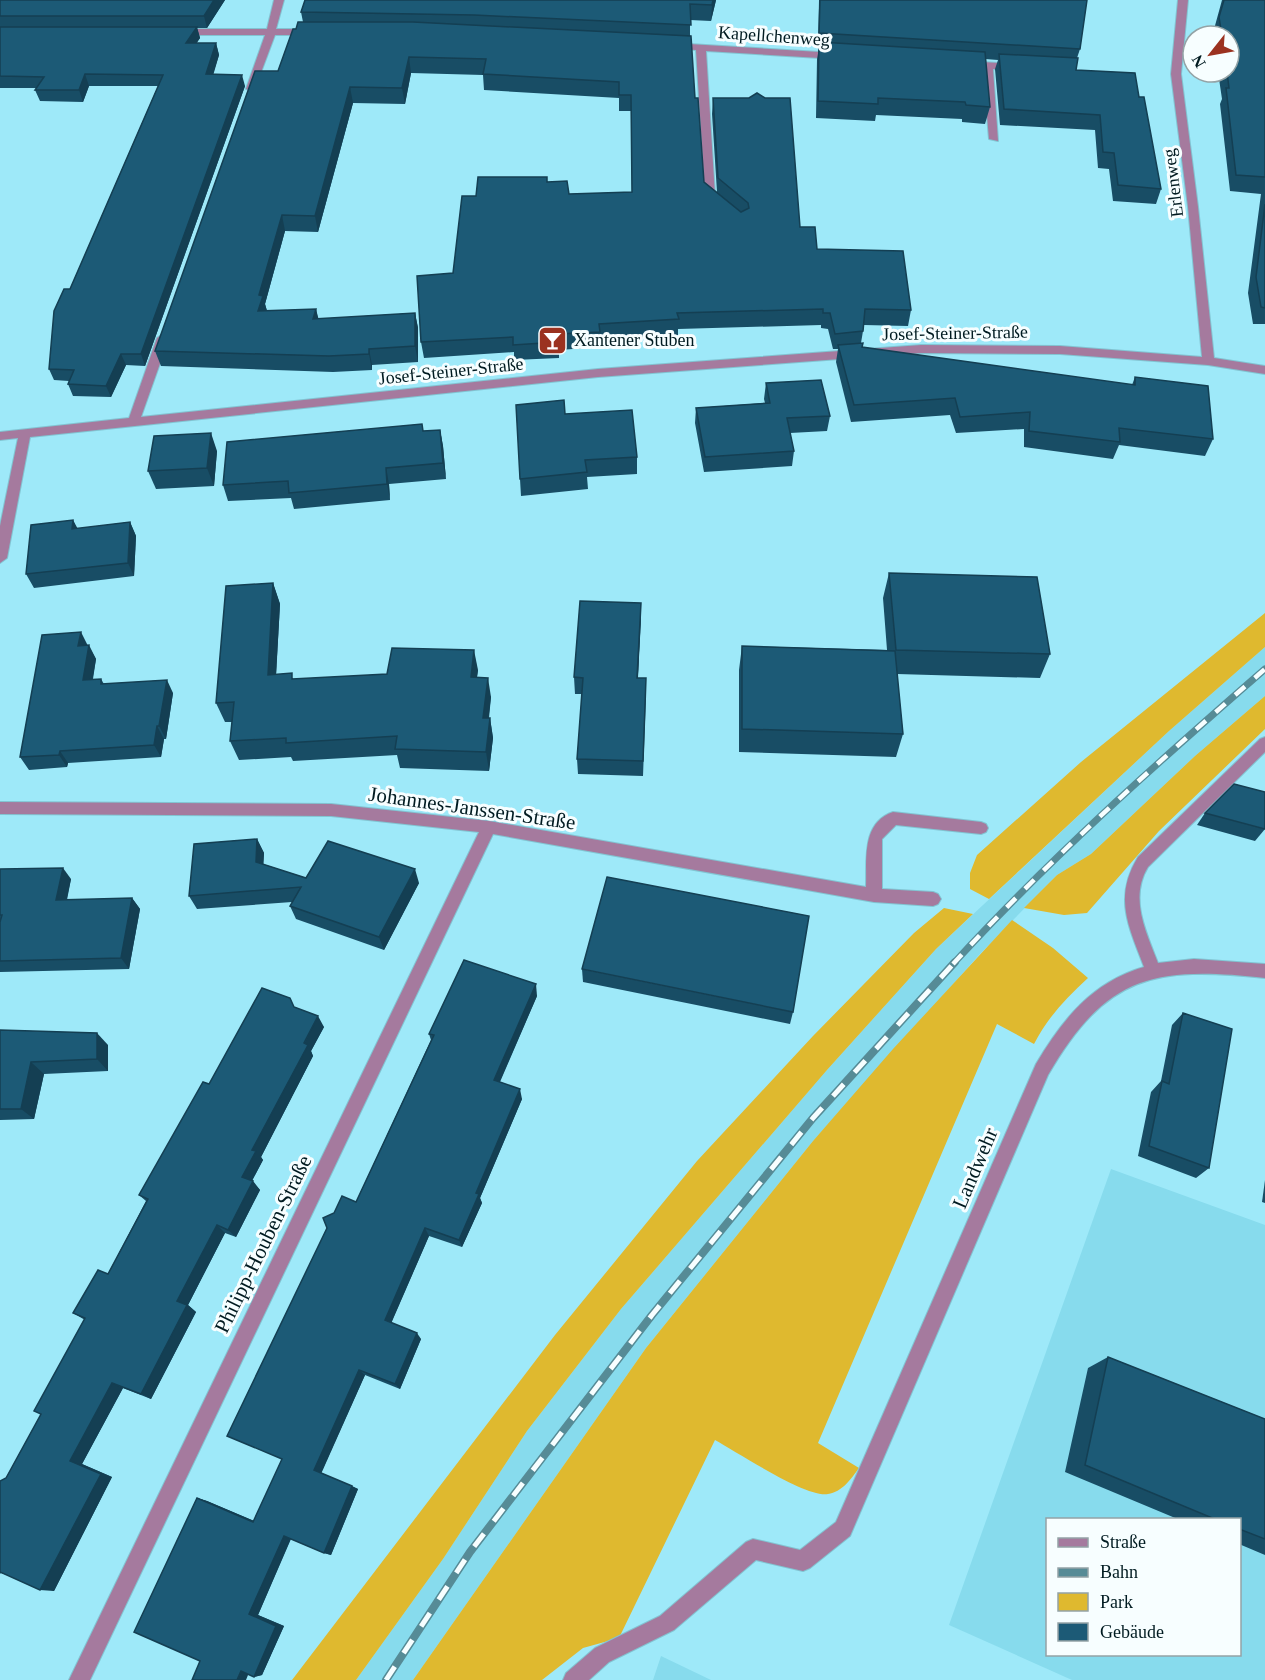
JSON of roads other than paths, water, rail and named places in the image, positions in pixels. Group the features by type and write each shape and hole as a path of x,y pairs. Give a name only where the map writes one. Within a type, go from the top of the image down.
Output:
{"street":[{"path":"248,99 271,32 279,0"},
{"name":"Erlenweg","path":"1183,0 1176,74 1193,207 1208,361"},
{"path":"172,32 319,32"},
{"name":"Kapellchenweg","path":"656,45 845,57"},
{"name":"Kapellchenweg","path":"701,48 710,196 725,209"},
{"path":"952,63 1024,67"},
{"path":"988,66 994,139"},
{"path":"133,423 169,322"},
{"name":"Josef-Steiner-Straße","path":"0,436 598,373 921,349 1060,350 1208,361 1265,370"},
{"path":"0,558 25,434"},
{"path":"1153,971 1136,921 1131,898 1134,879 1143,862 1265,743"},
{"name":"Johannes-Janssen-Straße","path":"0,808 331,810 489,827 874,895 933,899"},
{"path":"874,895 875,837 893,818 981,828"},
{"name":"Philipp-Houben-Straße","path":"79,1680 489,827"},
{"name":"Landwehr","path":"573,1680 602,1655 666,1623 753,1549 803,1561 843,1529 1055,1044 1095,1001 1116,984 1153,971 1194,965 1223,965 1265,971"}],"railway":[{"path":"953,964 1027,886 1066,849 1144,776 1265,669"},
{"path":"386,1680 470,1552 652,1315 813,1118 955,962"}],"place":[{"name":"Xantener Stuben","path":"553,340"}]}
